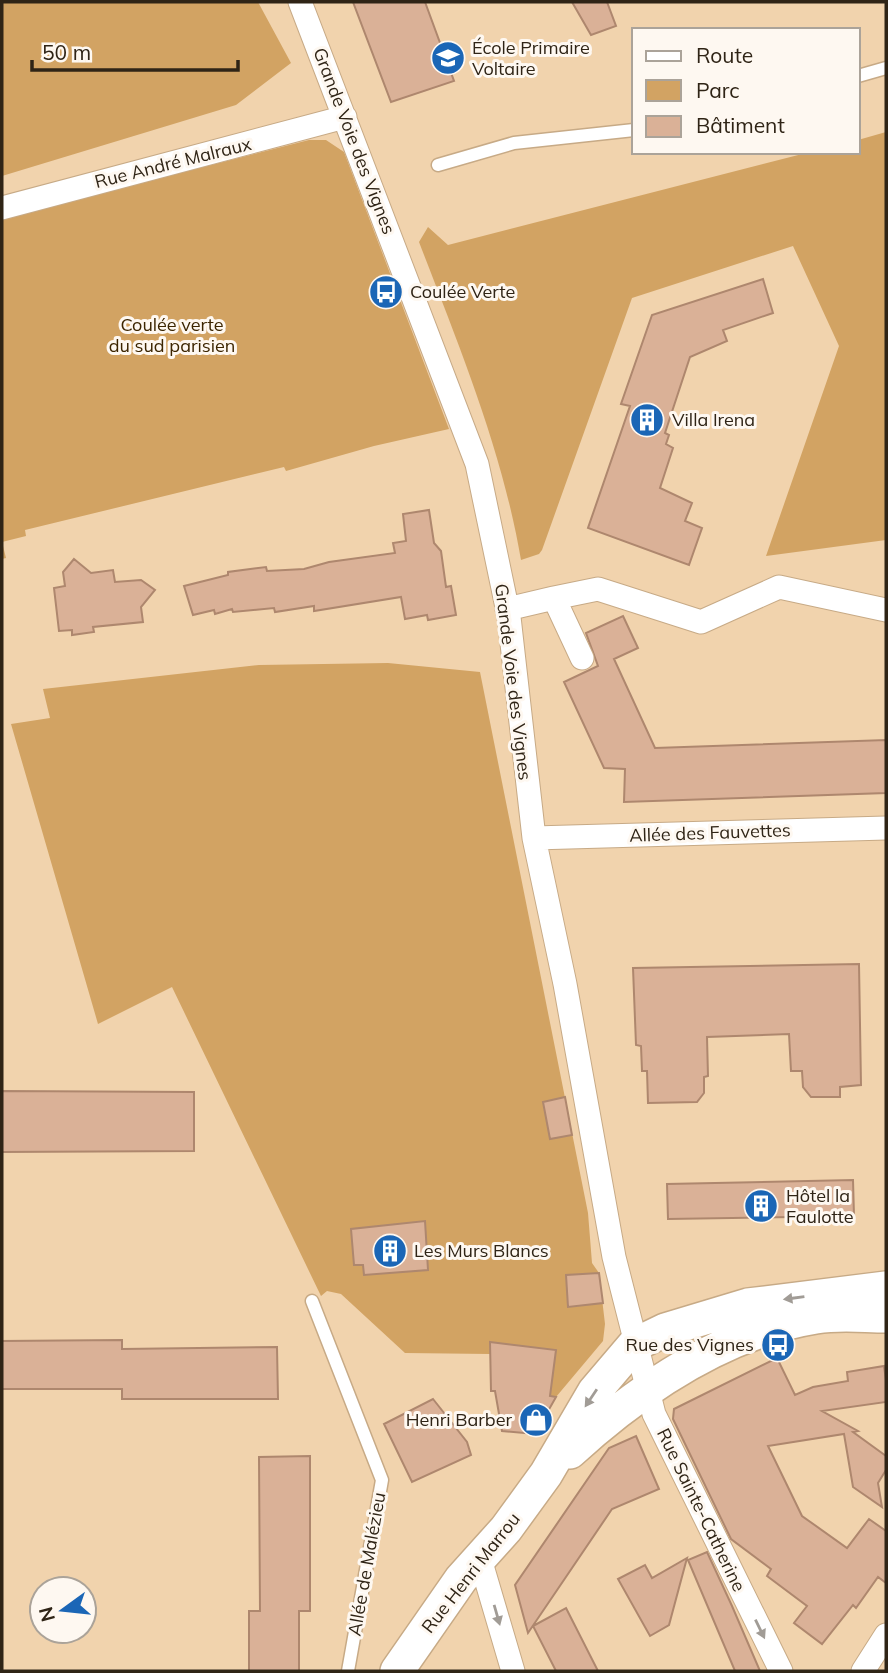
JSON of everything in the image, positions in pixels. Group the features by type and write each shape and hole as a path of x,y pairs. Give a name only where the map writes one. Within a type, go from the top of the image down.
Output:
{"street":[{"name":"Grande Voie des Vignes","path":"300,2 477,464 507,609 534,838 568,997 614,1256 634,1345"},
{"name":"Rue André Malraux","path":"2,208 345,117"},
{"path":"507,609 598,589 701,622 779,587 886,610"},
{"path":"554,598 582,658"},
{"name":"Allée des Fauvettes","path":"534,838 886,828"},
{"name":"Rue Henri Marrou","path":"397,1671 461,1579 506,1529 546,1474 594,1392 634,1345 666,1330 748,1305 886,1289"},
{"name":"Rue Henri Marrou","path":"546,1474 596,1428 646,1390 684,1368 759,1332 818,1317 886,1316"},
{"name":"Rue Sainte-Catherine","path":"634,1345 654,1414 781,1671"},
{"path":"480,1559 513,1671"},
{"path":"863,1671 886,1635"}],"lane":[{"path":"860,75 886,68"},
{"path":"438,165 514,143 632,130"},
{"name":"Allée de Malézieu","path":"312,1301 382,1480 348,1671"}],"green space":[{"path":"2,2 258,2 291,63 236,105 2,176"},
{"path":"886,132 886,540 766,556 839,346 793,246 632,298 542,550 539,554 521,560 503,478 491,438 419,242 428,227 448,245 802,154 860,154 860,139"},
{"name":"Coulée verte du sud parisien","path":"309,140 326,140 344,152 449,429 374,446 286,471 284,467 25,530 26,536 2,542 2,218"},
{"path":"2,542 6,558 2,559"},
{"path":"388,663 480,672 588,1213 592,1263 599,1273 605,1324 603,1341 556,1397 491,1391 490,1354 405,1353 341,1294 327,1291 321,1296 172,987 98,1024 11,724 50,718 43,689 259,665"}],"building":[{"path":"353,2 425,2 454,81 391,102"},
{"path":"572,2 607,2 616,26 591,35"},
{"name":"Villa Irena","path":"763,279 773,313 723,330 727,341 690,357 665,433 669,435 666,444 673,448 660,488 692,503 685,521 702,528 689,565 588,528 630,406 621,404 652,315"},
{"path":"429,510 434,543 441,551 446,587 451,586 456,615 428,620 427,615 405,619 401,597 314,611 314,606 275,612 274,608 233,612 232,609 215,614 214,610 193,615 184,586 228,575 228,572 266,567 267,571 304,569 329,562 395,553 393,543 406,541 403,514"},
{"path":"74,559 91,573 113,570 115,582 141,580 155,590 141,607 143,622 93,627 94,632 72,635 72,630 59,631 54,588 65,586 63,572"},
{"path":"623,616 638,648 614,659 655,748 886,740 886,793 624,802 625,769 604,768 564,682 598,666 586,633"},
{"path":"859,964 861,1085 840,1087 840,1097 811,1097 803,1087 802,1071 791,1071 789,1034 707,1037 708,1076 704,1077 704,1093 697,1102 648,1103 647,1071 642,1071 641,1046 636,1045 633,968"},
{"path":"2,1091 194,1092 194,1151 2,1152"},
{"path":"565,1097 572,1135 550,1139 543,1102"},
{"name":"Hôtel la Faulotte","path":"853,1180 854,1216 668,1219 667,1184"},
{"name":"Les Murs Blancs","path":"425,1221 428,1270 364,1275 363,1265 354,1265 351,1229"},
{"path":"599,1273 603,1303 568,1307 566,1275"},
{"path":"122,1340 122,1349 277,1347 278,1399 122,1399 122,1389 2,1389 2,1341"},
{"path":"490,1342 556,1350 550,1396 556,1397 535,1434 502,1431 495,1391 491,1391"},
{"path":"777,1358 795,1395 813,1387 848,1381 847,1372 884,1366 886,1402 822,1411 858,1431 853,1432 886,1456 886,1470 878,1483 882,1507 853,1487 844,1434 768,1446 802,1516 847,1548 869,1519 886,1531 886,1583 878,1577 856,1608 853,1605 822,1644 794,1623 807,1606 767,1576 771,1569 731,1539 673,1419 674,1409"},
{"path":"433,1399 467,1442 471,1455 412,1482 384,1424"},
{"path":"636,1436 659,1489 612,1509 528,1633 515,1585 609,1448"},
{"path":"310,1456 310,1611 299,1611 299,1671 249,1671 249,1611 260,1611 259,1457"},
{"path":"707,1552 760,1671 735,1671 688,1560"},
{"path":"687,1558 669,1625 650,1636 618,1579 645,1565 652,1578"},
{"path":"566,1608 598,1671 556,1671 533,1626"}],"place":[{"name":"École Primaire Voltaire","path":"448,58"},
{"name":"Coulée Verte","path":"386,292"},
{"name":"Villa Irena","path":"647,420"},
{"name":"Hôtel la Faulotte","path":"761,1206"},
{"name":"Les Murs Blancs","path":"390,1251"},
{"name":"Rue des Vignes","path":"778,1345"},
{"name":"Henri Barber","path":"536,1420"}]}
